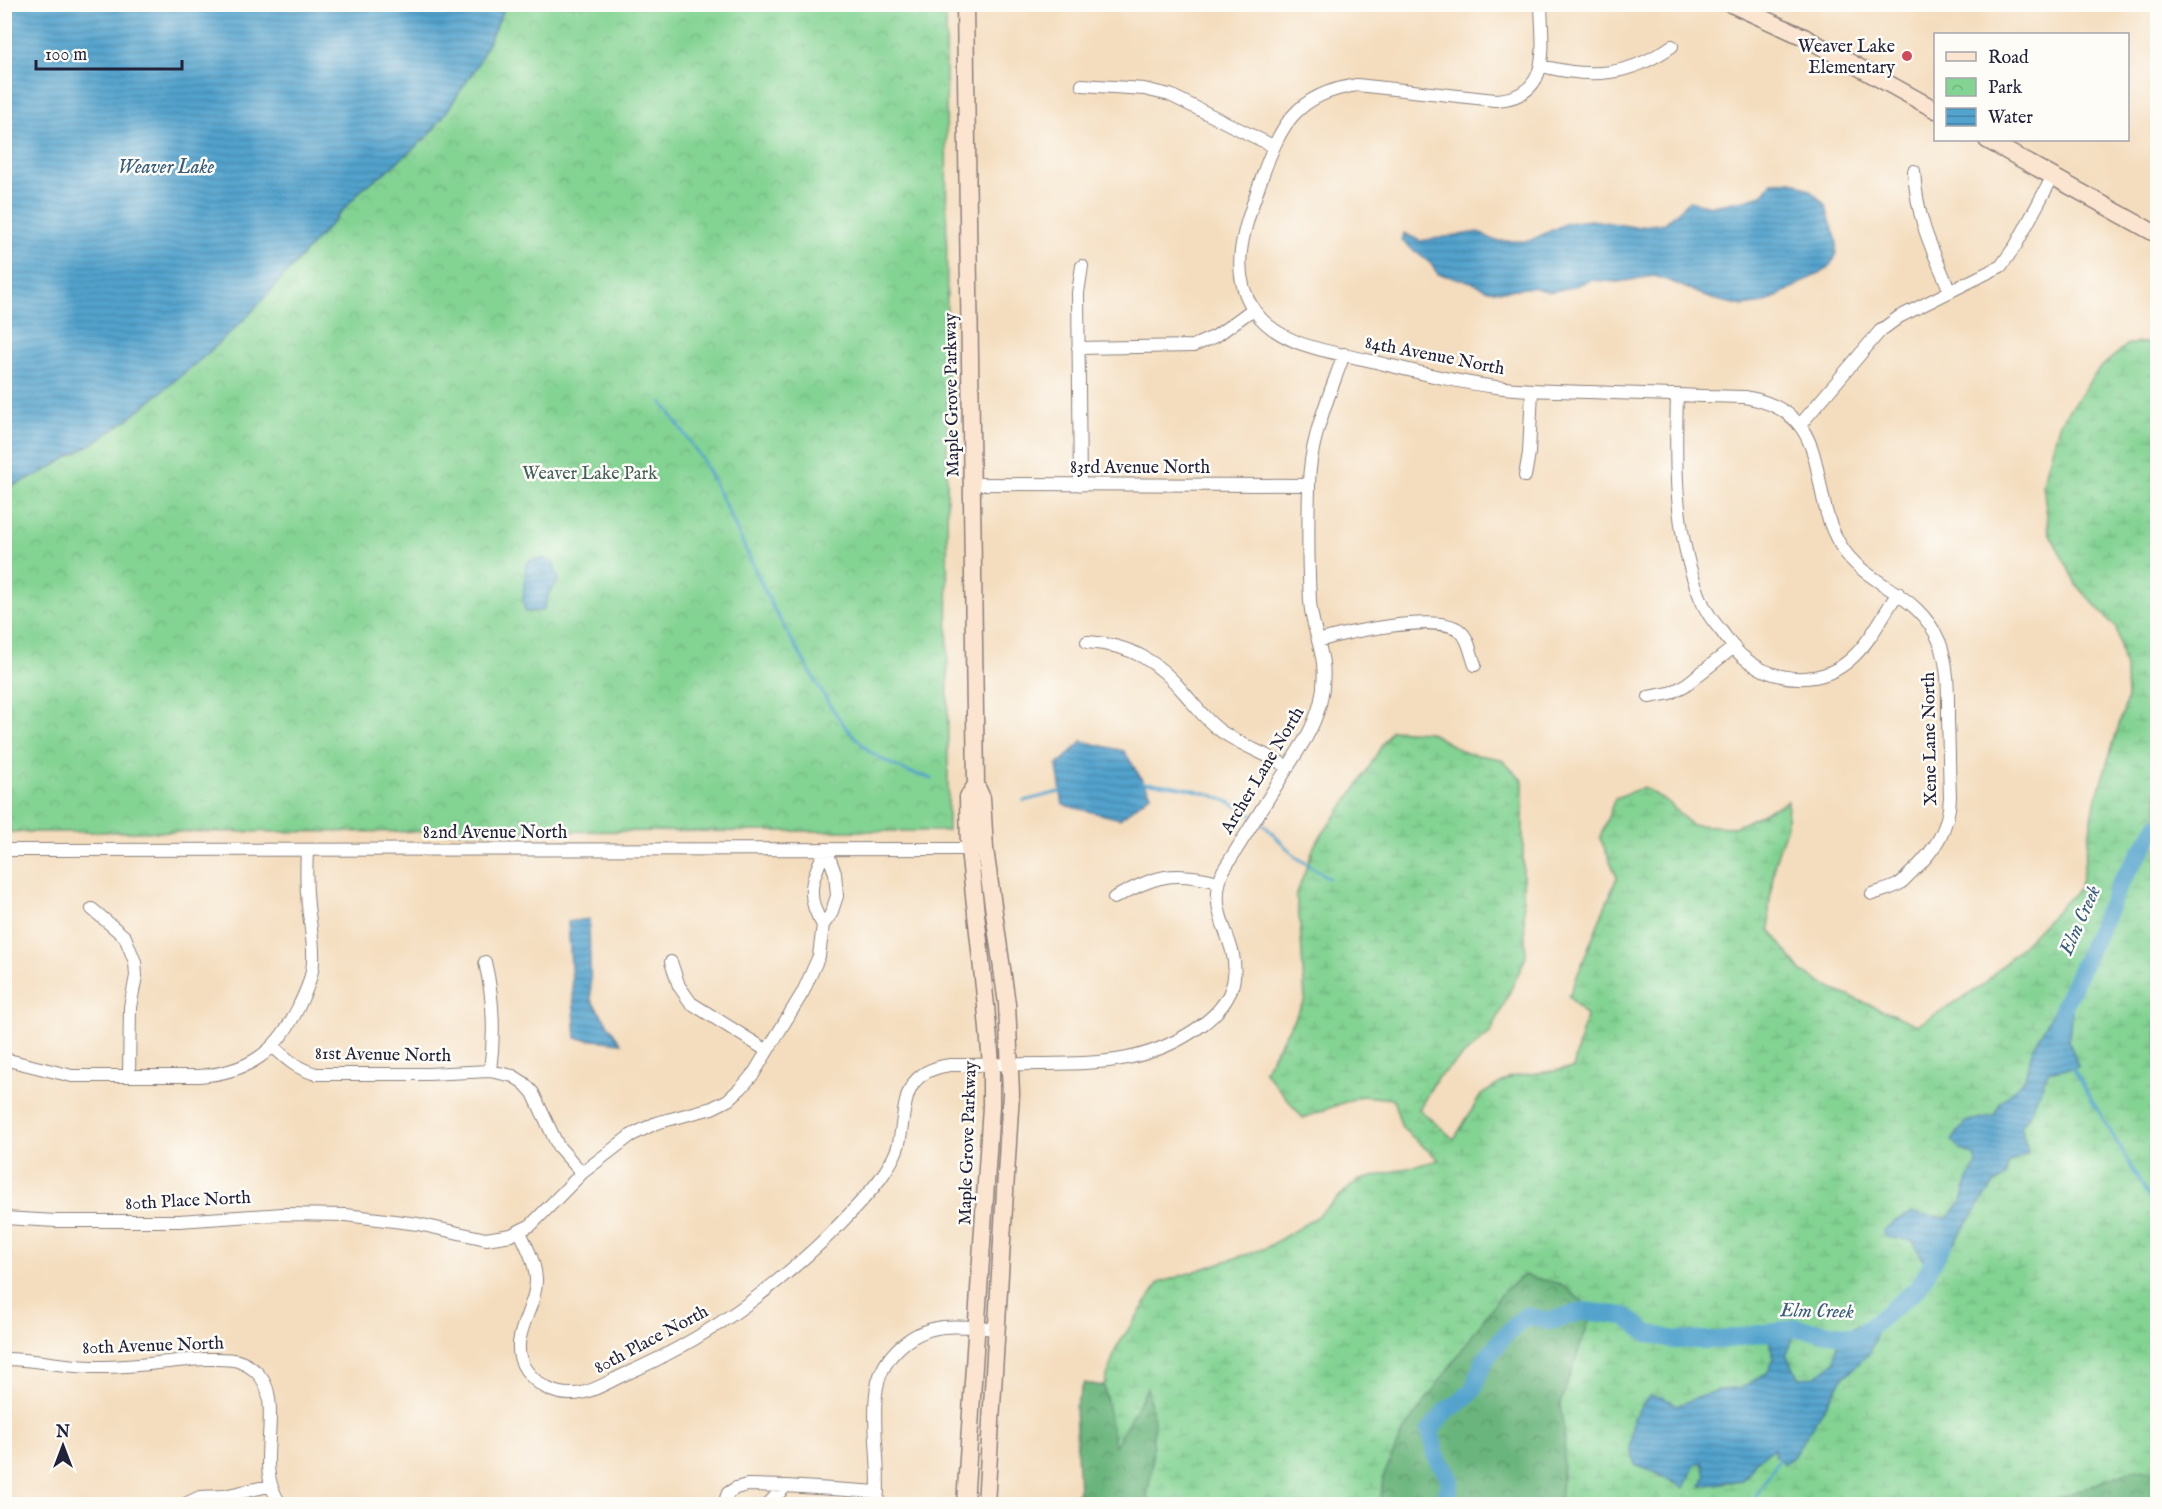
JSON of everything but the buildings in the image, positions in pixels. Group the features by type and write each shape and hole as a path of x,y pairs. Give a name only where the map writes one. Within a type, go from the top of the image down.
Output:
{"main road":[{"name":"Maple Grove Parkway","path":"965,4 976,785 968,797 977,849 1001,953 1011,1064 1010,1122 986,1504"},
{"path":"1731,4 1804,37 1934,109"},
{"path":"1989,141 2157,235"},
{"name":"Maple Grove Parkway","path":"964,1504 991,1106 991,1064 977,849"}],"street":[{"path":"1078,348 1192,346 1216,336 1253,309 1241,280 1240,246 1273,146 1292,116 1321,94 1357,85 1495,100 1521,95 1536,81 1542,66 1541,4"},
{"path":"1542,66 1587,74 1610,73 1634,68 1655,58 1672,46"},
{"path":"1082,86 1144,88 1170,95 1273,146"},
{"path":"1914,171 1923,228 1950,291"},
{"path":"1800,425 1880,332 1899,317 2001,266 2016,245 2053,176"},
{"path":"1080,485 1078,293 1082,266"},
{"name":"84th Avenue North","path":"1253,309 1264,322 1293,341 1473,384 1532,390 1745,397 1775,405 1800,425"},
{"name":"Archer Lane North","path":"1011,1064 1118,1061 1168,1045 1212,1017 1223,1006 1230,992 1234,978 1234,963 1218,912 1219,882 1316,720 1322,701 1323,663 1310,599 1310,459 1316,434 1344,354"},
{"path":"1524,476 1529,453 1532,390"},
{"path":"1677,395 1676,482 1687,553 1700,598 1708,615 1734,647 1752,664 1769,673 1786,678 1805,679 1839,668 1854,656 1898,593"},
{"name":"Xene Lane North","path":"1800,425 1809,440 1828,517 1841,547 1853,562 1915,606 1930,624 1940,643 1946,663 1949,813 1938,844 1926,858 1899,884 1872,894"},
{"name":"83rd Avenue North","path":"971,484 1309,485"},
{"path":"1318,641 1374,627 1451,626 1460,631 1465,638 1475,665"},
{"path":"1088,642 1117,646 1147,659 1165,671 1216,728 1236,741 1288,766"},
{"path":"1649,697 1670,693 1684,686 1734,647"},
{"path":"823,925 812,903 812,883 814,872 826,849"},
{"path":"520,1232 538,1218 582,1173 641,1130 656,1123 712,1108 728,1100 754,1072 812,975 819,956 823,925 835,905 837,896 835,873 826,849"},
{"name":"82nd Avenue North","path":"4,850 977,849"},
{"path":"4,1059 72,1076 219,1075 239,1068 274,1047 293,1018 310,982 312,972 312,939 306,881 307,851"},
{"path":"1114,898 1145,882 1167,875 1182,874 1219,882"},
{"path":"92,909 126,937 135,962 136,976 130,1007 129,1076"},
{"path":"485,962 494,1010 490,1071"},
{"path":"671,962 679,986 691,1003 766,1050"},
{"name":"81st Avenue North","path":"274,1047 291,1063 316,1074 428,1074 490,1071 513,1076 533,1093 558,1146 582,1173"},
{"name":"80th Place North","path":"4,1218 56,1221 179,1221 308,1213 384,1219 486,1239 520,1232 529,1250 536,1279 520,1338 521,1357 525,1368 540,1384 560,1394 576,1394 637,1370 683,1346 760,1295 807,1256 844,1219 879,1180 890,1164 898,1146 907,1094 918,1079 940,1066 1011,1064"},
{"path":"724,1504 728,1493 747,1485 786,1486 877,1498 879,1476 876,1391 880,1375 888,1360 912,1337 929,1330 945,1327 998,1329"},
{"name":"80th Avenue North","path":"4,1359 94,1367 133,1366 181,1360 228,1359 249,1366 262,1378 269,1400 269,1486"},
{"path":"185,1504 200,1497 224,1496 269,1486 281,1504"},
{"path":"768,1504 786,1486"}],"green space":[{"name":"Weaver Lake Park","path":"506,5 946,5 948,831 5,832 4,489 41,473 95,442 131,417 207,354 247,317 363,188 429,135 477,66"},
{"path":"2157,342 2157,1471 2132,1470 2043,1504 1560,1504 1565,1440 1560,1404 1593,1310 1561,1284 1524,1275 1503,1292 1401,1435 1383,1478 1380,1504 1146,1504 1152,1466 1154,1420 1147,1388 1115,1446 1104,1386 1116,1348 1159,1283 1266,1248 1315,1218 1357,1181 1439,1160 1402,1128 1393,1099 1361,1096 1303,1118 1264,1071 1305,1000 1296,896 1315,844 1359,784 1391,730 1429,732 1466,753 1501,759 1523,781 1523,891 1526,957 1491,1032 1437,1078 1419,1109 1454,1139 1481,1095 1510,1077 1573,1068 1586,1016 1569,996 1617,877 1600,838 1615,798 1644,787 1669,803 1691,825 1735,827 1788,801 1787,825 1775,862 1769,907 1770,930 1802,972 1834,990 1918,1025 1982,986 2080,887 2095,802 2127,699 2126,673 2116,628 2077,585 2049,532 2043,484 2060,422 2099,369 2128,344"},
{"path":"1524,1275 1561,1284 1593,1310 1560,1404 1565,1440 1560,1504 1380,1504 1383,1478 1401,1435 1503,1292"},
{"path":"1084,1383 1104,1386 1115,1445 1147,1387 1154,1420 1152,1466 1146,1504 1066,1504 1079,1492 1075,1407"},
{"path":"2132,1470 2157,1471 2157,1504 2043,1504"}],"water":[{"name":"Weaver Lake","path":"5,4 506,5 477,66 429,135 363,188 247,317 207,354 131,417 95,442 41,473 5,489"},
{"path":"1793,181 1810,190 1825,205 1837,241 1835,258 1827,269 1765,303 1743,306 1712,299 1654,276 1618,282 1592,280 1549,292 1533,287 1502,291 1488,290 1472,282 1438,274 1430,263 1402,241 1404,233 1420,241 1478,232 1496,241 1529,241 1567,223 1591,220 1635,227 1665,223 1689,201 1712,206 1744,200 1762,195 1772,182"},
{"path":"545,559 553,562 559,581 550,591 543,611 525,612 523,600 526,563"},
{"path":"1082,741 1124,751 1151,794 1120,819 1063,805 1057,766"},
{"path":"589,919 591,1000 621,1043 576,1038 568,922"},
{"path":"2059,1000 2072,1006 2069,1040 2078,1066 2048,1072 2029,1116 2021,1125 2028,1153 2008,1163 2006,1177 1994,1184 1937,1267 1924,1262 1913,1241 1885,1237 1883,1231 1895,1221 1912,1213 1947,1218 1962,1202 1967,1182 1977,1164 1973,1155 1960,1149 1952,1141 1965,1122 1994,1115 2000,1103 2024,1080 2032,1051"},
{"path":"1859,1325 1876,1334 1870,1353 1843,1378 1793,1457 1784,1464 1774,1454 1774,1448 1755,1462 1742,1480 1701,1486 1706,1475 1702,1462 1695,1465 1684,1488 1635,1465 1630,1449 1633,1418 1649,1396 1662,1397 1678,1405 1719,1390 1741,1388 1768,1372 1774,1358 1767,1332 1796,1328 1786,1355 1800,1378 1814,1377 1835,1362 1837,1343 1842,1334 1851,1327"}],"waterway":[{"path":"662,402 702,459 772,606 829,704 846,728 870,752 909,772 932,779"},
{"path":"1141,783 1171,785 1214,796 1254,816"},
{"path":"1024,801 1063,791"},
{"path":"1259,820 1296,857 1329,878"},
{"name":"Elm Creek","path":"2059,1025 2063,1008 2120,883 2158,826"},
{"path":"2071,1064 2158,1213"},
{"name":"Elm Creek","path":"1446,1504 1450,1479 1436,1456 1430,1430 1448,1409 1459,1403 1473,1390 1483,1362 1504,1336 1526,1316 1550,1321 1584,1311 1625,1316 1647,1333 1675,1340 1721,1340 1796,1328 1858,1337 1918,1288 1944,1243"},
{"path":"1751,1504 1780,1457"}],"place":[{"name":"Weaver Lake Elementary","path":"1907,56"}]}
